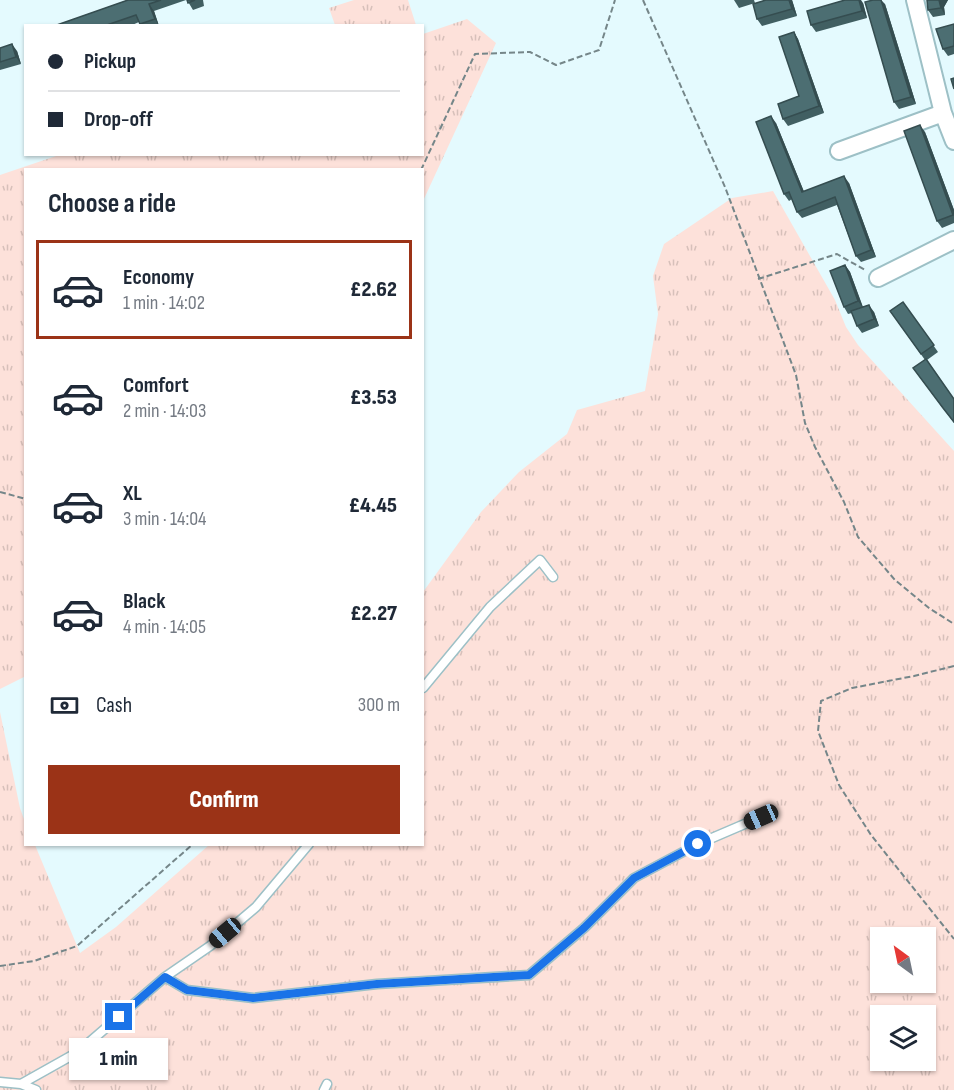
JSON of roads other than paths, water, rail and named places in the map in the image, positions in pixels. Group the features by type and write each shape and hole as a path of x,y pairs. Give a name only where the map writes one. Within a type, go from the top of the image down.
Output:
{"street":[{"path":"915,0 943,113 954,141"},
{"path":"839,151 943,113"},
{"path":"878,278 954,240"}],"lane":[{"path":"424,687 490,607 540,560 553,577"},
{"path":"165,977 187,990 253,998 377,984 529,975 584,928 634,878 698,844 761,817"},
{"path":"21,1084 78,1052 165,977 210,946 256,907 307,846"},
{"path":"0,1082 21,1084 36,1090"}]}
